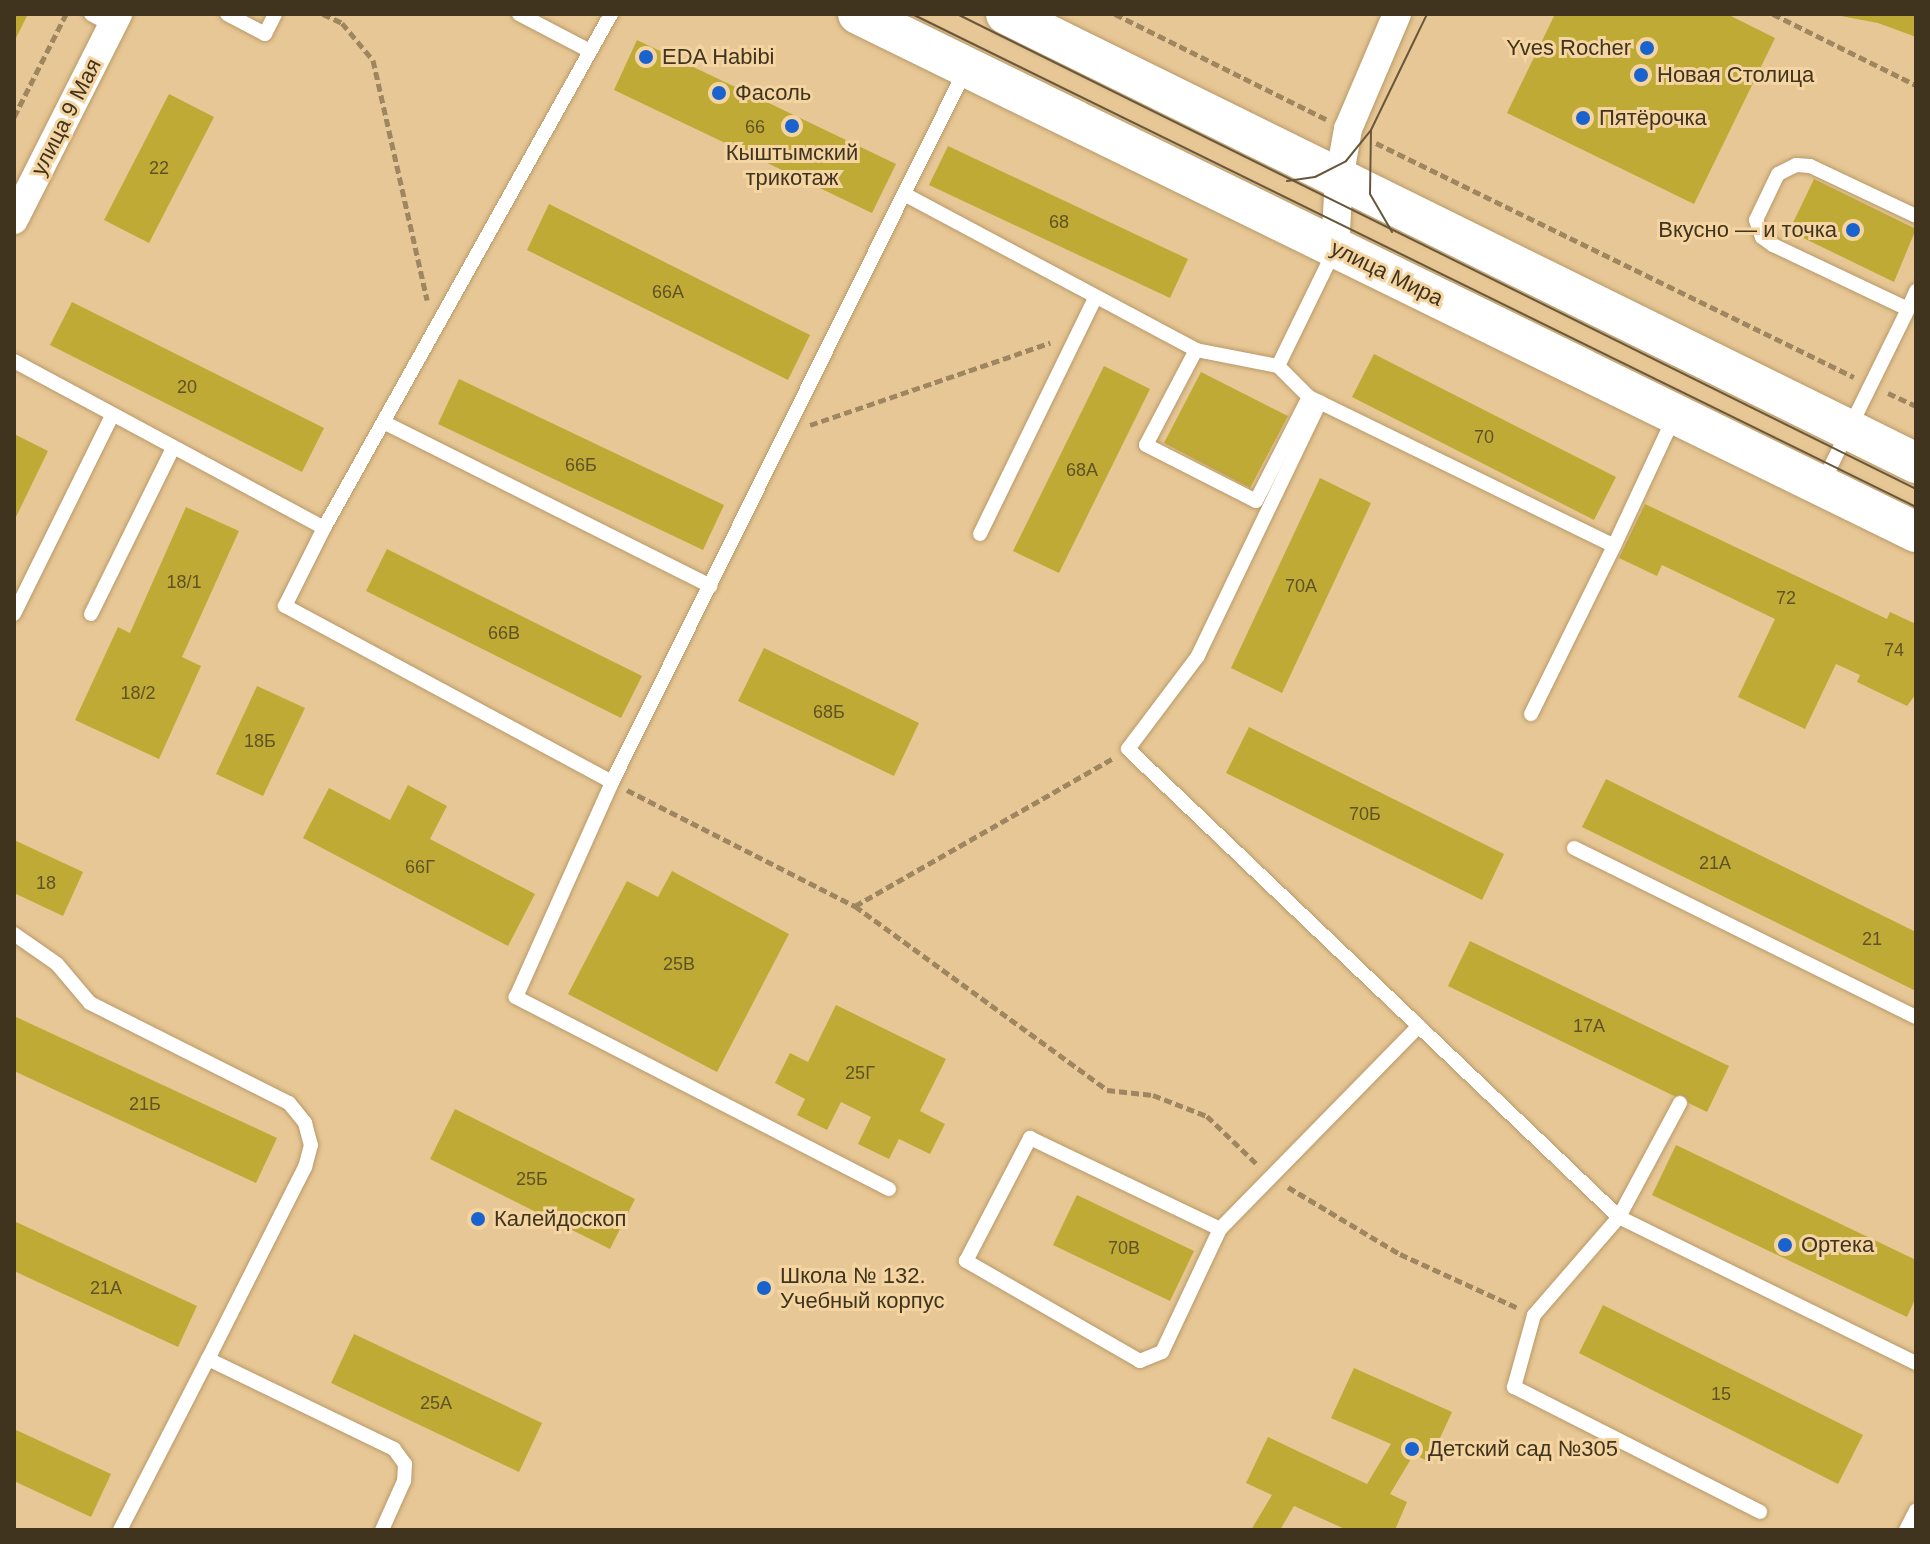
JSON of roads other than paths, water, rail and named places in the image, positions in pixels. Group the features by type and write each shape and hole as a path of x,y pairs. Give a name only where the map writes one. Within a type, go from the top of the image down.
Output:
{"main road":[{"name":"улица Мира","path":"858,14 1916,532"},
{"path":"1006,14 1916,463"}],"street":[{"path":"1335,248 1339,179 1348,129 1397,14"},
{"name":"улица 9 Мая","path":"14,220 107,18"}],"lane":[{"path":"227,14 265,34 275,14"},
{"path":"519,14 590,51"},
{"path":"611,14 324,528 285,606 612,782"},
{"path":"889,1189 516,997 612,782 967,67"},
{"path":"1908,309 1773,245 1762,237 1756,220 1778,174 1796,165 1810,166 1916,216"},
{"path":"906,195 1196,350 1278,366 1315,399 1614,546"},
{"path":"1278,366 1335,248"},
{"path":"1821,486 1916,291"},
{"path":"980,534 1095,298"},
{"path":"1196,350 1146,445 1256,501 1315,399"},
{"path":"14,361 324,528"},
{"path":"1315,399 1198,656 1128,749 1619,1217 1916,1363"},
{"path":"1531,714 1676,415"},
{"path":"14,614 112,416"},
{"path":"385,423 710,586"},
{"path":"91,614 173,448"},
{"path":"1574,848 1916,1017"},
{"path":"14,934 57,964 90,1003 289,1103 305,1123 311,1145 305,1167 120,1530"},
{"path":"1220,1229 1030,1138 966,1261 1140,1361 1162,1352 1220,1229 1419,1026"},
{"path":"1680,1103 1619,1217 1534,1315 1514,1387 1760,1512"},
{"path":"208,1359 394,1449 405,1464 404,1481 382,1530"},
{"path":"1906,1530 1916,1510"}],"tram line":[{"path":"912,14 1916,507"},
{"path":"957,14 1916,489"},
{"path":"1287,181 1315,177 1346,161 1371,130 1427,14"},
{"path":"1371,130 1370,194 1392,232"}],"place":[{"name":"Yves Rocher","path":"1647,48"},
{"name":"EDA Habibi","path":"646,57"},
{"name":"Новая Столица","path":"1641,75"},
{"name":"Фасоль","path":"719,93"},
{"name":"Пятёрочка","path":"1583,118"},
{"name":"Кыштымский трикотаж","path":"792,126"},
{"name":"Вкусно — и точка","path":"1853,230"},
{"name":"Калейдоскоп","path":"478,1219"},
{"name":"Ортека","path":"1785,1245"},
{"name":"Школа № 132. Учебный корпус","path":"764,1288"},
{"name":"Детский сад №305","path":"1412,1449"}]}
